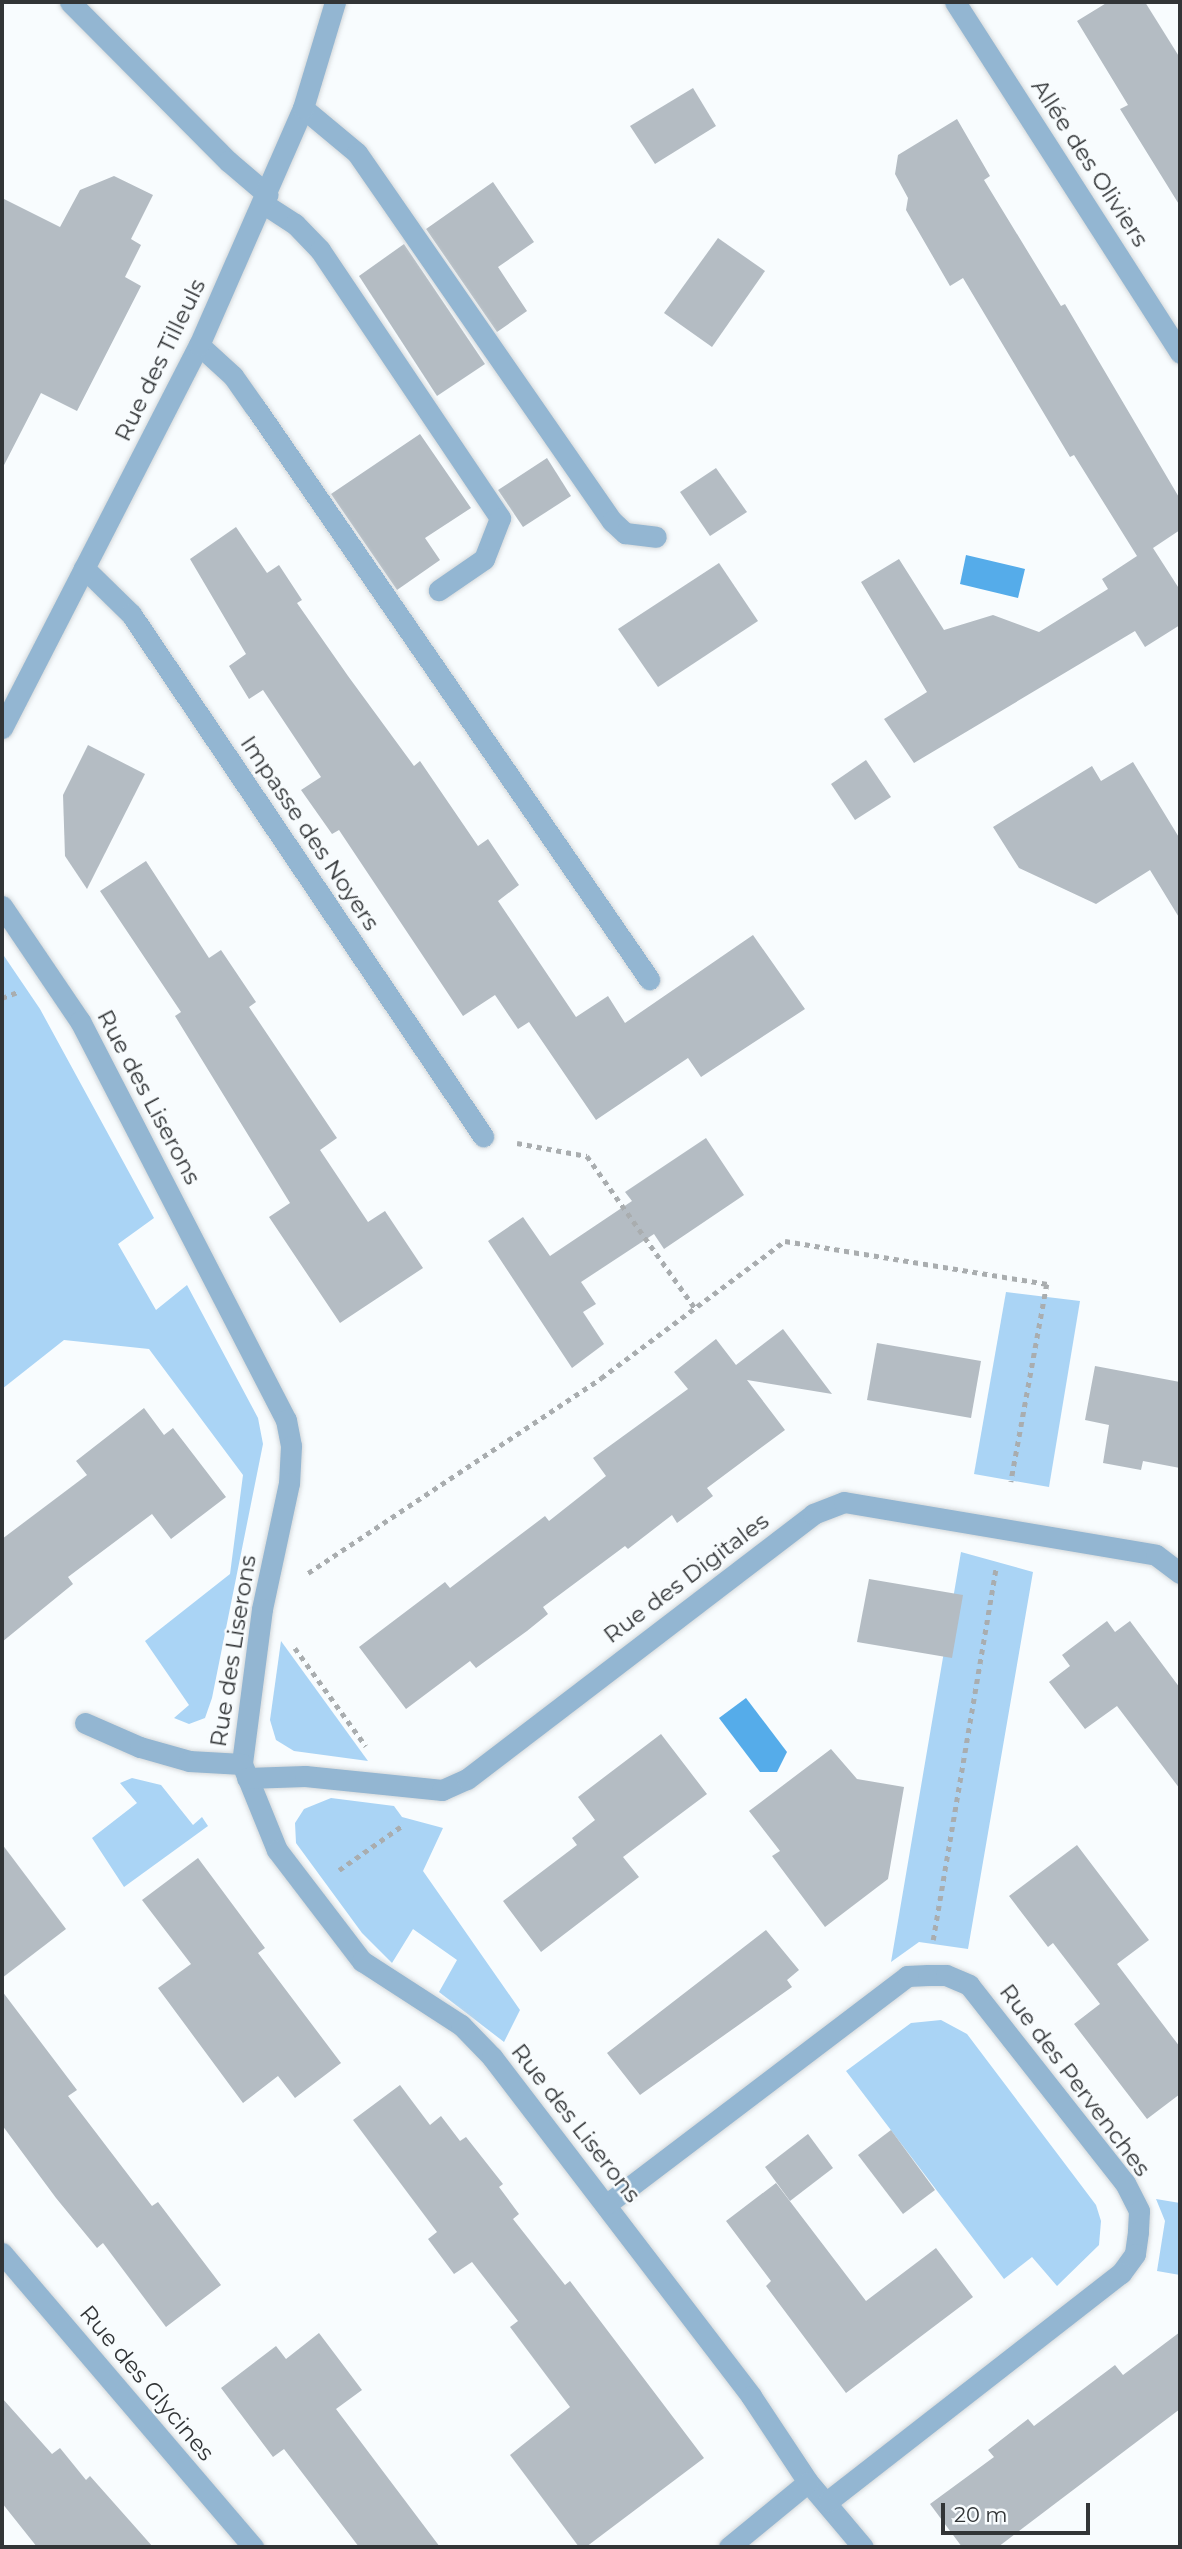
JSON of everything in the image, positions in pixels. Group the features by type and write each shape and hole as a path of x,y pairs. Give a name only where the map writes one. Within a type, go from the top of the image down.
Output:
{"street":[{"path":"70,2 320,250 500,518 484,559 439,590"},
{"name":"Rue des Tilleuls","path":"2,728 200,345 266,199 303,108 335,2"},
{"name":"Allée des Oliviers","path":"955,2 1180,353"},
{"path":"303,108 358,153 612,521 625,533 656,537"},
{"path":"200,345 233,376 256,407 649,979"},
{"name":"Impasse des Noyers","path":"84,568 131,614 483,1136"},
{"name":"Rue des Liserons","path":"2,906 80,1021 286,1420 291,1446 289,1483 262,1609 245,1771 277,1850 362,1961 461,2025 492,2057 607,2204 763,2413 808,2482 828,2501 863,2547"},
{"name":"Rue des Digitales","path":"85,1723 189,1761 245,1771 442,1790 467,1779 813,1514 844,1502 1156,1555 1180,1573"},
{"name":"Rue des Pervenches","path":"607,2204 907,1976 918,1975 946,1975 969,1985 1125,2183 1139,2211 1135,2254 1121,2273 828,2501"},
{"name":"Rue des Glycines","path":"2,2253 253,2547"},
{"path":"729,2547 808,2482"}],"path":[{"path":"483,1136 587,1156 695,1308"},
{"path":"305,1575 601,1378 785,1241 1047,1284 1011,1482"},
{"path":"932,1948 997,1559"},
{"path":"286,1635 375,1758"},
{"path":"329,1877 414,1817"}],"shaded area":[{"path":"2,953 40,1009 154,1218 118,1244 156,1310 187,1285 258,1418 263,1444 212,1698 205,1718 189,1724 174,1718 189,1705 145,1641 230,1574 243,1475 149,1349 64,1340 2,1389"},
{"path":"1006,1292 1080,1301 1049,1487 974,1474"},
{"path":"961,1552 1033,1572 968,1949 919,1942 891,1962"},
{"path":"281,1641 368,1761 294,1751 276,1740 270,1720"},
{"path":"132,1778 161,1785 193,1825 202,1817 208,1826 124,1887 92,1838 137,1803 120,1783"},
{"path":"331,1798 394,1806 402,1817 443,1828 423,1871 520,2010 504,2042 439,1992 457,1960 413,1929 392,1963 362,1933 296,1843 295,1823 304,1809"},
{"path":"941,2020 967,2034 1096,2205 1101,2221 1099,2245 1057,2286 1032,2257 1004,2279 846,2071 911,2023"},
{"path":"1156,2199 1180,2203 1180,2275 1157,2271 1165,2221"}],"water":[{"path":"966,555 1025,569 1018,598 960,584"},
{"path":"746,1698 787,1752 777,1772 760,1772 719,1718"}],"building":[{"path":"1108,2 1145,2 1180,58 1180,206 1120,109 1128,105 1077,21"},
{"path":"693,88 716,126 655,164 630,126"},
{"path":"957,119 990,176 984,180 1061,306 1065,304 1180,499 1180,530 1153,548 1180,590 1180,625 1145,647 1135,631 914,763 884,719 927,692 861,582 899,559 944,630 993,615 1039,632 1108,589 1102,579 1137,556 1074,455 1070,457 963,278 950,286 906,210 908,198 895,174 898,155"},
{"path":"114,176 153,195 131,239 141,245 125,277 141,286 77,411 41,393 2,469 2,198 60,227 80,190"},
{"path":"493,182 534,242 498,267 527,311 497,332 426,229"},
{"path":"718,238 765,271 712,347 664,313"},
{"path":"404,244 485,364 437,396 359,276"},
{"path":"420,434 471,508 425,538 440,560 397,590 331,494"},
{"path":"547,458 571,496 523,527 498,490"},
{"path":"716,468 747,512 710,536 680,492"},
{"path":"236,527 267,573 279,565 302,600 297,603 348,676 414,766 420,761 478,846 488,839 519,885 498,901 576,1017 608,996 625,1023 753,935 805,1009 701,1077 688,1058 596,1120 529,1022 518,1029 495,995 463,1016 339,830 332,834 301,790 321,777 263,690 249,699 229,666 246,654 190,559"},
{"path":"719,563 758,621 658,687 618,629"},
{"path":"88,745 145,774 87,889 65,856 63,795"},
{"path":"866,760 891,797 855,820 831,784"},
{"path":"1133,762 1180,839 1180,919 1150,870 1096,904 1019,868 993,827 1092,766 1101,781"},
{"path":"146,861 209,958 221,950 256,1002 249,1007 337,1138 320,1150 368,1222 385,1211 423,1268 340,1323 269,1217 290,1203 175,1016 181,1012 100,891"},
{"path":"706,1138 744,1195 664,1249 654,1234 581,1282 596,1304 583,1312 604,1344 572,1368 488,1241 523,1217 550,1256 632,1201 625,1192"},
{"path":"783,1329 832,1394 747,1380 785,1430 707,1488 713,1496 677,1523 672,1515 628,1549 625,1546 543,1607 548,1614 527,1631 476,1668 470,1661 406,1709 359,1647 445,1582 450,1588 545,1516 549,1521 606,1476 593,1458 688,1389 674,1372 716,1339 736,1365"},
{"path":"877,1343 981,1361 971,1418 867,1400"},
{"path":"1095,1366 1180,1382 1180,1468 1143,1461 1141,1470 1103,1463 1109,1425 1085,1420"},
{"path":"144,1408 164,1435 173,1428 226,1497 171,1539 152,1514 68,1577 73,1584 2,1642 2,1539 87,1475 76,1461"},
{"path":"869,1579 963,1595 952,1658 857,1642"},
{"path":"1107,1621 1115,1632 1130,1621 1180,1688 1180,1789 1117,1706 1085,1729 1049,1682 1070,1666 1062,1655"},
{"path":"661,1734 707,1794 623,1857 639,1877 541,1952 503,1901 577,1845 572,1838 595,1820 578,1797"},
{"path":"831,1749 857,1779 904,1787 888,1879 825,1927 772,1856 780,1851 749,1811"},
{"path":"2,1844 66,1929 2,1978"},
{"path":"1077,1845 1149,1940 1117,1964 1180,2047 1180,2094 1147,2119 1074,2024 1100,2004 1053,1943 1048,1947 1009,1896"},
{"path":"198,1858 265,1948 258,1953 341,2063 295,2098 278,2076 243,2103 158,1988 191,1964 142,1900"},
{"path":"766,1930 799,1970 787,1980 792,1987 640,2095 607,2053"},
{"path":"2,1991 77,2090 68,2096 152,2206 158,2202 221,2285 166,2327 103,2243 97,2248 56,2198 2,2125"},
{"path":"400,2085 430,2125 441,2116 460,2141 466,2137 503,2184 499,2187 519,2214 513,2219 565,2285 570,2281 704,2458 586,2547 579,2547 510,2455 570,2407 510,2327 518,2321 472,2262 454,2274 428,2239 437,2232 353,2120"},
{"path":"891,2130 935,2190 903,2214 858,2155"},
{"path":"808,2134 833,2168 790,2201 765,2167"},
{"path":"776,2183 866,2301 936,2248 973,2297 846,2393 766,2286 771,2281 726,2221"},
{"path":"1180,2332 1180,2409 998,2547 962,2547 930,2504 994,2457 988,2450 1028,2419 1034,2426 1115,2365 1123,2375"},
{"path":"319,2333 362,2390 336,2409 440,2547 359,2547 284,2449 273,2457 221,2388 276,2346 286,2359"},
{"path":"2,2398 52,2454 60,2448 86,2480 90,2476 153,2547 37,2547 2,2503"}]}
